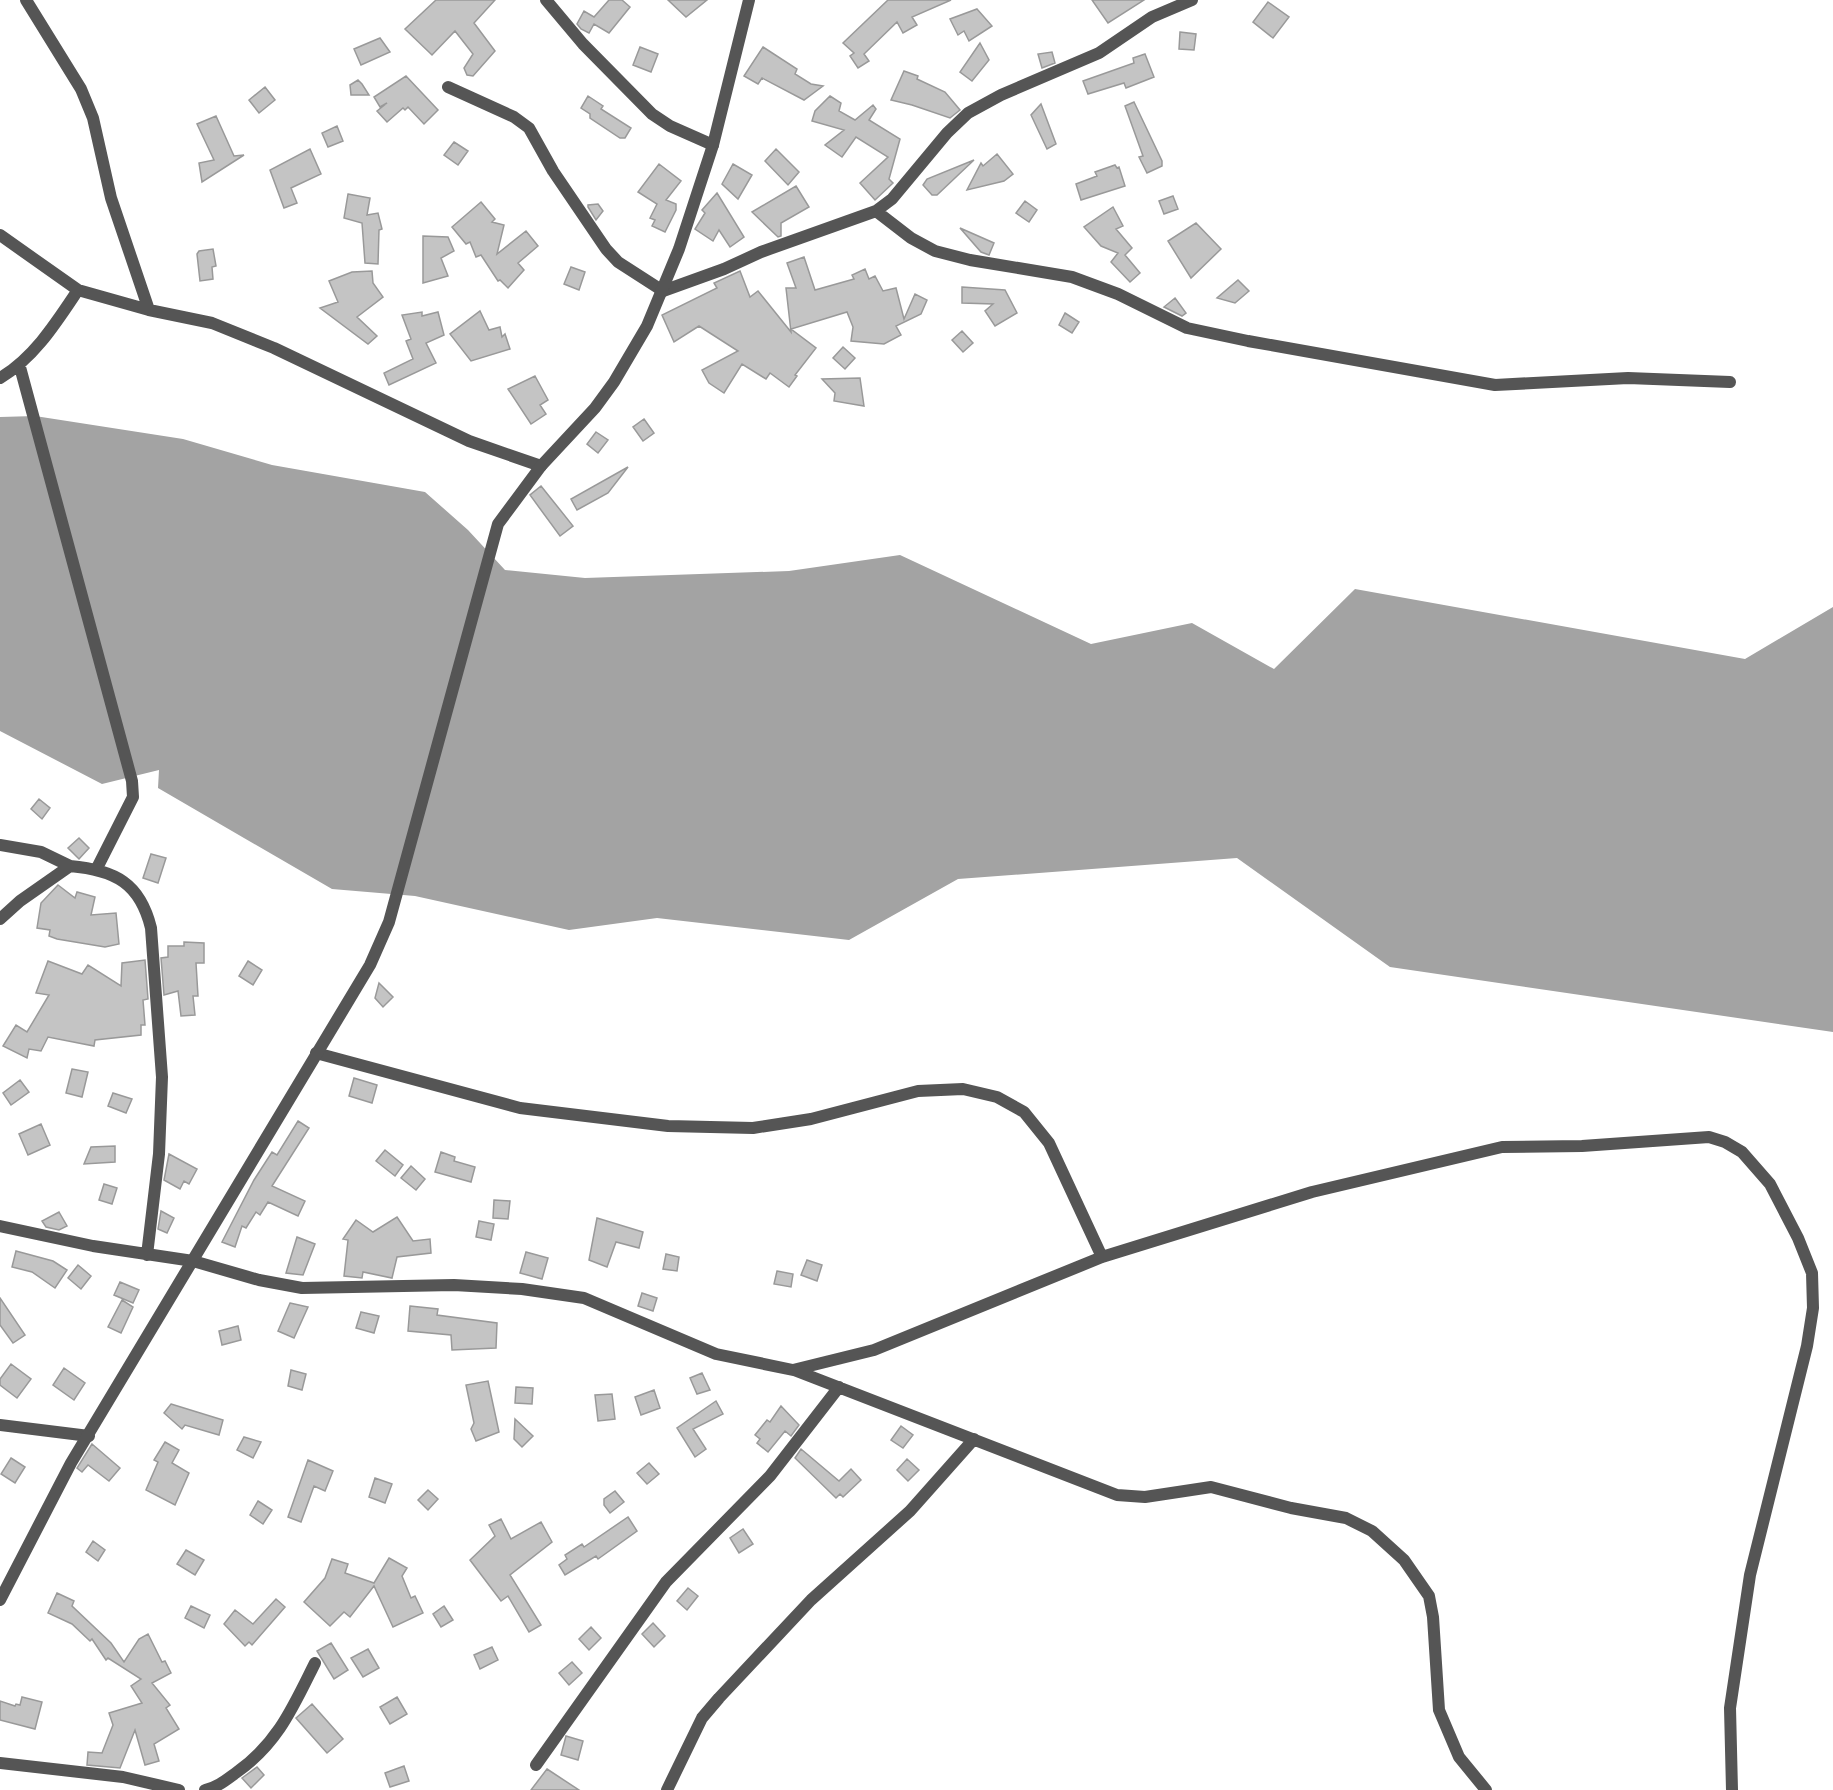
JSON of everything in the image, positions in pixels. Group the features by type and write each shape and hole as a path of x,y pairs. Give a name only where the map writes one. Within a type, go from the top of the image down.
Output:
{"street":[{"path":"27,0 81,89 93,118 111,198 149,310"},
{"path":"546,0 583,44 652,114 670,126 712,145"},
{"path":"0,1599 71,1463 370,965 389,922 498,524 541,466 595,408 647,327 663,291 712,145 749,0"},
{"path":"663,291 724,269 761,252 876,211 892,199 947,133 968,113 1000,94 1099,53 1152,17 1192,0"},
{"path":"448,87 514,117 529,128 553,171 606,249 618,262 663,291"},
{"path":"876,211 911,238 935,250 970,260 1072,277 1118,294 1187,328 1248,341 1495,385 1628,378 1730,382"},
{"path":"0,235 45,264 78,291 149,310 212,323 285,353 469,441 541,466"},
{"path":"0,378 20,367 55,325 78,291"},
{"path":"20,367 132,781 133,797 97,868"},
{"path":"0,845 41,852 70,866 97,868 134,888 146,908 151,928 162,1077 159,1154 147,1255"},
{"path":"0,919 20,901 70,866"},
{"path":"316,1053 520,1108 668,1126 753,1128 811,1119 918,1091 963,1089 997,1096 1024,1112 1048,1143 1102,1257"},
{"path":"793,1370 874,1350 1102,1257 1312,1192 1502,1147 1582,1146 1708,1137 1725,1142 1742,1152 1770,1184 1798,1238 1812,1273 1813,1308 1789,1423 1749,1575 1730,1708 1732,1790"},
{"path":"0,1226 93,1246 193,1261 259,1280 302,1288 454,1284 522,1289 584,1298 716,1354 793,1370 1117,1495 1145,1497 1211,1487 1291,1508 1346,1518 1372,1531 1404,1560 1429,1596 1433,1617 1439,1710 1459,1757 1486,1790"},
{"path":"536,1765 666,1582 770,1476 839,1388"},
{"path":"0,1425 89,1436"},
{"path":"667,1790 702,1718 719,1698 811,1600 910,1511 974,1439"},
{"path":"205,1790 215,1788 265,1751 286,1722 315,1663"},
{"path":"0,1763 123,1777 179,1790"}],"shaded area":[{"path":"35,416 183,439 272,465 425,492 468,530 505,570 585,578 789,571 900,555 1091,644 1192,623 1274,669 1355,589 1745,659 1833,607 1833,1032 1390,967 1237,858 958,879 849,940 657,918 569,930 415,896 332,889 158,788 159,770 102,784 0,731 0,417"}],"building":[{"path":"436,0 495,0 474,23 495,51 473,76 467,75 464,68 473,54 455,31 432,55 405,29"},
{"path":"609,0 622,0 630,7 609,33 594,24 589,33 581,29 577,24 584,11 594,17"},
{"path":"668,0 707,0 686,17"},
{"path":"888,0 951,0 912,17 917,25 903,33 897,22 864,54 869,61 858,68 850,56 854,53 843,43"},
{"path":"1092,0 1144,0 1108,23"},
{"path":"1268,2 1289,17 1273,38 1253,22"},
{"path":"977,9 992,26 969,41 964,31 958,35 950,19"},
{"path":"1180,32 1196,34 1194,50 1179,49"},
{"path":"380,38 390,52 361,65 354,49"},
{"path":"980,43 989,60 972,81 960,72"},
{"path":"640,47 658,54 651,72 633,65"},
{"path":"763,47 797,69 795,74 811,84 823,86 804,100 762,78 758,84 744,76"},
{"path":"1052,52 1055,63 1042,68 1038,54"},
{"path":"1145,54 1154,77 1126,88 1124,83 1088,94 1083,81 1134,63 1133,58"},
{"path":"904,71 918,76 917,79 945,92 960,110 950,118 891,100"},
{"path":"406,76 438,110 424,124 408,107 405,110 403,108 387,122 377,111 387,103 380,107 374,97"},
{"path":"358,80 369,95 351,95 350,85"},
{"path":"265,87 275,100 259,113 249,100"},
{"path":"588,96 603,106 601,109 631,128 625,138 620,138 590,118 590,114 581,108"},
{"path":"830,96 841,103 839,111 855,120 873,105 876,109 869,120 900,139 889,179 893,183 875,200 860,183 888,157 856,137 842,157 825,145 844,130 812,121 815,111"},
{"path":"1134,102 1162,161 1162,166 1147,173 1139,157 1143,156 1125,106"},
{"path":"1041,104 1056,144 1047,149 1031,115"},
{"path":"216,116 234,156 244,155 202,182 199,163 214,160 197,124"},
{"path":"337,126 343,141 328,147 322,133"},
{"path":"454,142 468,151 458,165 444,155"},
{"path":"310,149 321,174 291,188 297,203 284,208 270,170"},
{"path":"776,149 799,172 788,185 765,161"},
{"path":"997,154 1013,174 1004,181 967,190 981,163 983,166"},
{"path":"974,160 937,195 932,195 923,185 927,179"},
{"path":"659,164 681,181 666,200 676,204 676,210 665,232 652,226 655,220 650,218 657,204 638,192"},
{"path":"733,164 752,175 738,199 722,184"},
{"path":"1115,165 1119,167 1125,186 1081,200 1076,184 1097,176 1095,172"},
{"path":"796,186 809,207 781,223 781,236 778,237 752,212"},
{"path":"717,193 744,237 730,247 719,230 713,241 695,229 705,213 702,210"},
{"path":"348,194 370,198 367,215 378,213 382,229 379,230 378,264 365,263 362,223 344,218"},
{"path":"1173,196 1178,209 1164,214 1159,201"},
{"path":"1025,201 1037,210 1029,222 1016,213"},
{"path":"481,202 495,219 492,222 504,225 497,254 526,231 538,246 518,263 524,270 508,288 500,280 498,281 481,255 476,257 470,242 466,244 452,227"},
{"path":"598,204 603,211 596,220 588,205"},
{"path":"1113,207 1123,226 1116,229 1132,248 1125,255 1140,273 1130,282 1111,262 1118,253 1101,246 1084,227"},
{"path":"1196,223 1221,249 1191,278 1168,241"},
{"path":"960,228 994,243 989,255 981,252"},
{"path":"423,236 448,237 454,251 441,258 448,276 423,283"},
{"path":"213,249 216,266 212,267 213,279 200,281 197,254 199,251"},
{"path":"804,257 815,290 854,279 852,275 865,269 869,279 875,276 883,291 896,288 904,319 915,294 927,300 921,314 896,326 901,335 884,344 851,341 853,327 847,312 791,329 816,348 795,375 797,376 789,387 770,373 766,379 742,364 724,393 709,383 702,370 738,351 699,326 674,342 662,315 717,288 714,283 740,271 750,297 758,291 791,332 786,288 796,288 787,263"},
{"path":"571,267 585,272 579,290 564,284"},
{"path":"372,271 373,283 383,297 357,317 377,336 368,344 320,308 338,302 329,281 352,272"},
{"path":"1238,280 1249,291 1235,303 1217,298"},
{"path":"962,287 1005,290 1017,313 995,326 985,311 993,304 962,303"},
{"path":"1175,298 1186,313 1182,316 1164,307"},
{"path":"480,311 489,330 500,327 502,337 505,334 510,349 471,361 450,334"},
{"path":"422,312 422,316 438,312 444,335 426,343 436,363 389,385 384,373 413,359 406,341 411,339 402,315"},
{"path":"1065,313 1079,322 1072,333 1059,325"},
{"path":"962,331 973,343 963,352 952,340"},
{"path":"843,347 855,358 845,369 833,358"},
{"path":"535,376 548,400 540,405 546,414 531,424 508,389"},
{"path":"860,378 864,406 834,401 835,393 822,379"},
{"path":"644,419 654,433 643,441 633,427"},
{"path":"596,432 608,440 598,453 587,444"},
{"path":"628,467 608,493 577,510 571,499"},
{"path":"541,486 573,526 560,536 530,495"},
{"path":"39,799 50,808 42,819 31,809"},
{"path":"79,838 89,848 79,859 68,848"},
{"path":"151,854 166,858 158,883 143,878"},
{"path":"58,885 75,898 77,892 95,897 91,915 116,913 119,944 105,947 57,939 49,936 50,930 37,928 41,903"},
{"path":"184,942 204,943 204,963 196,963 198,996 193,996 195,1015 181,1016 178,991 164,995 161,958 168,957 168,946 184,946"},
{"path":"145,960 148,999 143,1000 145,1025 141,1025 141,1035 95,1040 94,1046 48,1037 41,1051 29,1049 27,1058 3,1046 16,1025 27,1032 49,995 36,993 48,961 82,974 88,965 121,986 122,963"},
{"path":"248,961 262,970 253,985 239,976"},
{"path":"379,983 393,997 383,1007 375,998"},
{"path":"72,1069 88,1072 82,1097 66,1093"},
{"path":"354,1078 377,1085 372,1103 349,1096"},
{"path":"20,1080 29,1092 11,1105 3,1093"},
{"path":"113,1093 132,1099 126,1113 108,1106"},
{"path":"298,1121 309,1128 272,1186 305,1201 298,1216 268,1202 260,1215 256,1212 246,1228 242,1226 235,1247 222,1242 254,1180 272,1152 277,1155"},
{"path":"41,1124 50,1145 28,1155 19,1134"},
{"path":"115,1146 115,1162 84,1164 91,1147"},
{"path":"385,1150 403,1165 395,1176 376,1161"},
{"path":"441,1152 455,1157 454,1161 475,1167 471,1182 435,1172"},
{"path":"169,1154 197,1169 189,1184 184,1181 180,1189 164,1180"},
{"path":"411,1166 425,1179 416,1190 401,1178"},
{"path":"104,1184 117,1188 112,1204 99,1200"},
{"path":"494,1200 510,1201 508,1219 493,1218"},
{"path":"161,1211 174,1218 167,1233 158,1229"},
{"path":"59,1212 67,1226 59,1230 46,1227 42,1221"},
{"path":"397,1217 413,1241 430,1239 431,1253 397,1257 392,1278 363,1272 362,1278 344,1276 348,1240 343,1239 356,1220 373,1232"},
{"path":"597,1218 643,1232 639,1248 616,1242 607,1267 589,1260"},
{"path":"479,1221 494,1224 491,1240 476,1237"},
{"path":"297,1237 315,1244 303,1275 286,1273"},
{"path":"16,1251 53,1261 67,1270 55,1288 32,1272 12,1267"},
{"path":"526,1252 548,1258 542,1279 520,1273"},
{"path":"666,1254 679,1257 677,1271 663,1269"},
{"path":"807,1260 822,1265 817,1281 801,1275"},
{"path":"78,1265 91,1276 81,1289 68,1278"},
{"path":"777,1271 793,1274 791,1287 774,1284"},
{"path":"120,1282 139,1290 133,1303 114,1295"},
{"path":"642,1293 657,1298 653,1311 638,1306"},
{"path":"0,1298 25,1335 13,1343 0,1325"},
{"path":"122,1300 133,1307 121,1333 108,1327"},
{"path":"290,1303 308,1307 294,1338 278,1331"},
{"path":"410,1306 438,1309 437,1315 497,1323 496,1348 452,1350 451,1335 408,1331"},
{"path":"361,1312 379,1316 374,1333 356,1328"},
{"path":"238,1326 241,1340 222,1345 219,1331"},
{"path":"11,1364 31,1379 17,1398 0,1385 0,1379"},
{"path":"64,1368 85,1383 74,1400 53,1385"},
{"path":"291,1370 306,1374 302,1390 288,1386"},
{"path":"702,1373 710,1390 697,1394 690,1378"},
{"path":"488,1381 499,1432 476,1441 471,1429 474,1423 466,1385"},
{"path":"516,1387 533,1388 532,1404 515,1403"},
{"path":"654,1390 660,1408 641,1415 635,1397"},
{"path":"612,1394 615,1419 598,1421 595,1395"},
{"path":"716,1401 723,1414 693,1429 706,1449 695,1457 677,1428"},
{"path":"171,1404 223,1420 219,1435 185,1425 182,1429 164,1413"},
{"path":"781,1406 799,1425 791,1436 785,1431 768,1452 757,1443 760,1439 755,1435 767,1420 770,1422"},
{"path":"515,1419 533,1436 522,1447 514,1439"},
{"path":"901,1426 913,1435 903,1448 891,1440"},
{"path":"244,1437 261,1442 253,1458 237,1450"},
{"path":"165,1442 179,1450 172,1463 189,1473 175,1505 146,1490 158,1462 154,1460"},
{"path":"92,1444 120,1468 109,1481 88,1465 82,1472 77,1468"},
{"path":"801,1449 839,1481 851,1469 861,1480 843,1497 840,1494 836,1498 795,1458"},
{"path":"11,1458 25,1467 15,1483 1,1474"},
{"path":"907,1459 919,1470 908,1481 897,1470"},
{"path":"308,1460 333,1471 325,1491 314,1486 301,1522 288,1517"},
{"path":"649,1463 659,1474 647,1484 637,1473"},
{"path":"375,1478 392,1484 385,1503 369,1497"},
{"path":"428,1490 438,1499 428,1510 418,1500"},
{"path":"615,1491 624,1502 610,1513 604,1505 604,1499"},
{"path":"258,1501 272,1510 263,1524 250,1515"},
{"path":"628,1517 637,1531 598,1559 596,1556 565,1575 559,1565 567,1559 565,1555 582,1544 584,1547"},
{"path":"501,1519 511,1539 541,1522 552,1542 510,1575 541,1625 529,1632 508,1596 501,1601 470,1560 495,1536 489,1525"},
{"path":"743,1529 753,1544 739,1553 730,1538"},
{"path":"93,1541 105,1550 98,1561 86,1552"},
{"path":"186,1550 204,1560 195,1575 177,1564"},
{"path":"389,1558 407,1568 402,1576 411,1598 415,1596 423,1613 393,1627 374,1586 350,1617 344,1612 330,1626 304,1602 325,1578 332,1559 348,1564 345,1573 374,1583"},
{"path":"688,1588 698,1596 687,1610 677,1601"},
{"path":"57,1593 74,1601 72,1606 111,1643 124,1662 139,1639 148,1634 162,1662 165,1661 171,1673 152,1683 170,1705 166,1708 179,1729 154,1744 159,1761 145,1765 135,1730 120,1768 87,1765 88,1752 102,1753 113,1725 109,1713 142,1703 131,1686 141,1679 108,1658 106,1660 92,1639 90,1641 72,1624 48,1613"},
{"path":"276,1599 285,1607 252,1645 249,1642 245,1646 224,1624 235,1610 253,1624"},
{"path":"191,1606 210,1615 204,1628 185,1618"},
{"path":"444,1606 453,1620 441,1627 433,1614"},
{"path":"653,1623 665,1636 654,1647 642,1634"},
{"path":"591,1627 601,1638 589,1650 579,1639"},
{"path":"331,1643 348,1670 334,1679 317,1651"},
{"path":"492,1647 498,1660 480,1669 474,1655"},
{"path":"368,1649 379,1668 363,1677 351,1658"},
{"path":"572,1662 582,1673 569,1685 559,1673"},
{"path":"22,1697 42,1702 35,1729 0,1720 0,1701 15,1706 20,1705"},
{"path":"397,1697 407,1714 390,1724 380,1707"},
{"path":"312,1704 343,1739 327,1753 296,1718"},
{"path":"566,1736 583,1741 578,1760 561,1755"},
{"path":"404,1766 409,1781 390,1787 385,1773"},
{"path":"257,1767 264,1775 251,1788 242,1778"},
{"path":"547,1769 579,1790 531,1790"}]}
